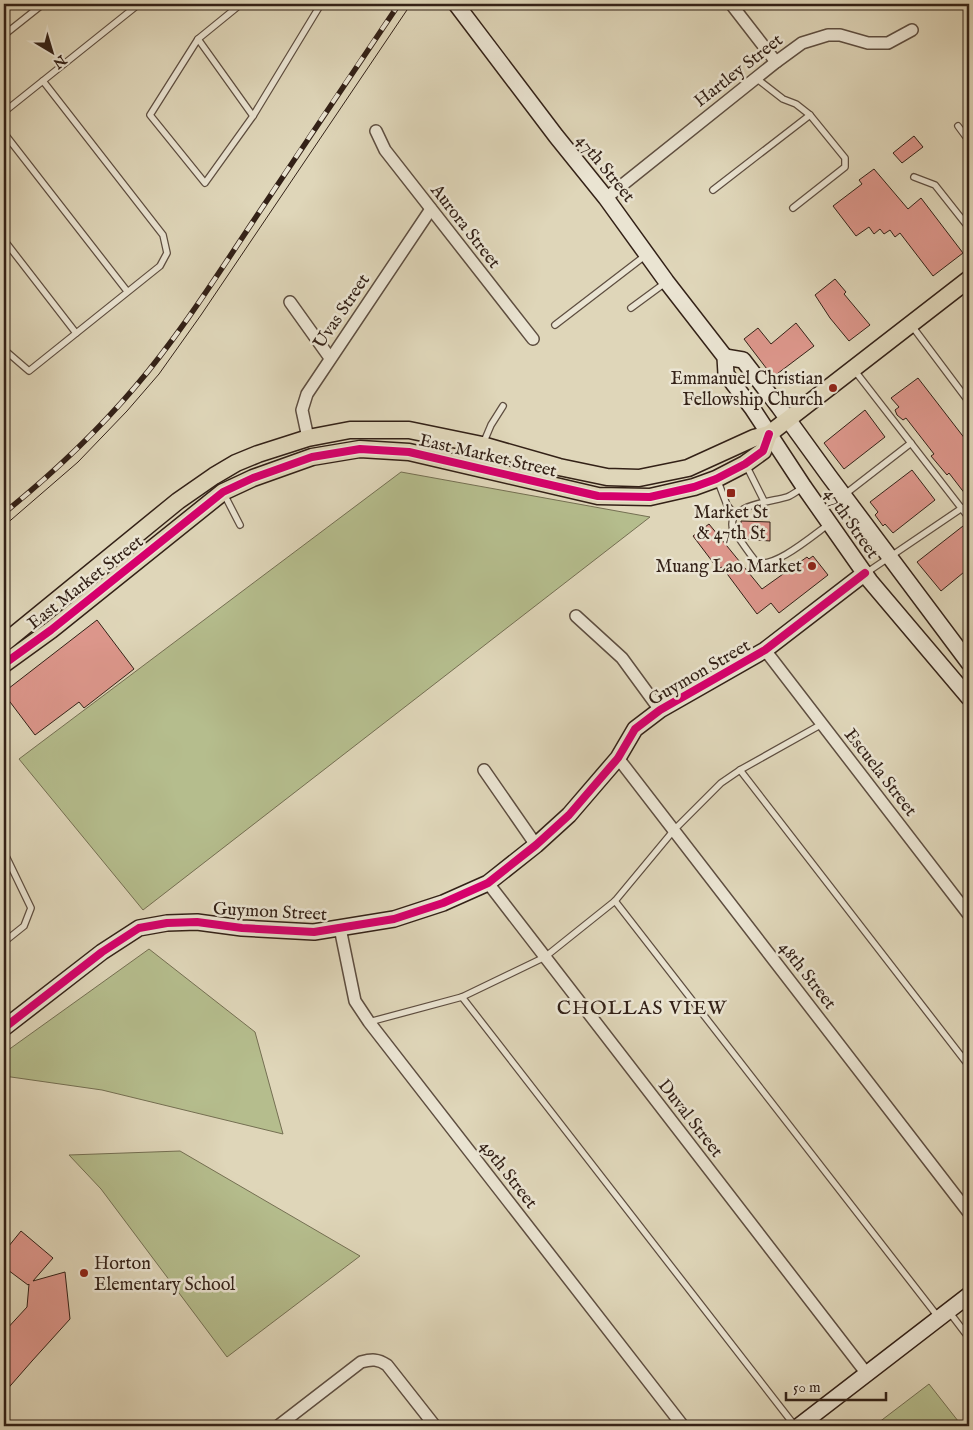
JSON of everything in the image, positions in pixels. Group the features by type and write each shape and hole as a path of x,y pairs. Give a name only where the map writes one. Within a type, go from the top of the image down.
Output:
{"main road":[{"name":"47th Street","path":"457,4 725,357 726,374 870,582 969,698"},
{"name":"East Market Street","path":"4,643 178,501 236,463 258,454 308,438 350,430 409,430 482,445 559,467 607,476 639,478 688,468 754,438 769,434 969,279"},
{"name":"47th Street","path":"725,357 743,360 969,663"},
{"name":"East Market Street","path":"4,664 51,630 223,492 253,478 312,457 360,449 409,452 598,496 650,497 716,479 745,464 763,451 769,434"},
{"path":"223,492 245,470 305,446 308,438"},
{"name":"Guymon Street","path":"4,1028 102,952 139,928 168,923 197,922 242,928 314,932 394,919 444,903 488,883 536,845 569,815 618,758 635,729 660,710 765,650 865,573"},
{"path":"797,1426 969,1295"}],"street":[{"path":"731,4 776,62"},
{"name":"Hartley Street","path":"606,198 802,43 828,35 840,35 868,43 888,43 912,30"},
{"name":"Aurora Street","path":"376,131 385,150 533,339"},
{"name":"Uvas Street","path":"308,438 302,410 306,394 431,210"},
{"path":"290,302 330,358"},
{"path":"576,616 622,658 660,710"},
{"name":"Escuela Street","path":"765,650 969,915"},
{"name":"48th Street","path":"618,758 969,1213"},
{"path":"484,770 536,845"},
{"name":"Duval Street","path":"488,883 867,1374"},
{"name":"49th Street","path":"340,928 355,1001 369,1022 682,1426"},
{"path":"278,1426 361,1362 370,1359 380,1360 387,1365 435,1426"}],"lane":[{"path":"4,35 43,4"},
{"path":"4,112 139,4"},
{"path":"241,4 198,39 150,115 205,183 253,116 321,4"},
{"path":"198,39 253,116"},
{"path":"756,78 783,99 796,104 810,115 845,158 845,167 794,208"},
{"path":"5,351 29,371 160,266 167,252 163,235 42,81"},
{"path":"713,190 810,115"},
{"path":"958,126 969,141"},
{"path":"4,133 127,292"},
{"path":"914,177 935,185 969,228"},
{"path":"4,240 76,332"},
{"path":"555,325 648,254"},
{"path":"631,308 666,281"},
{"path":"911,325 969,402"},
{"path":"854,369 969,518"},
{"path":"482,445 491,425 503,406"},
{"path":"844,494 912,444"},
{"path":"745,464 764,501"},
{"path":"716,479 727,505 735,515"},
{"path":"804,487 787,497 764,501 748,507 735,515 732,524 733,530 756,561 765,564 780,559 829,524"},
{"path":"223,492 240,525"},
{"path":"865,573 962,508"},
{"path":"369,1022 462,996 545,957 615,901 674,830 721,783 740,770 822,724"},
{"path":"740,770 969,1066"},
{"path":"4,852 31,908 24,926 4,942"},
{"path":"615,901 944,1314 969,1338"},
{"path":"462,996 797,1426"}],"green space":[{"path":"401,472 650,517 143,910 19,759"},
{"path":"149,949 255,1032 283,1134 102,1090 4,1076 4,1053"},
{"path":"180,1151 360,1256 227,1357 101,1189 69,1155"},
{"path":"929,1384 962,1426 874,1426"}],"building":[{"path":"914,136 923,147 902,163 893,153"},
{"path":"874,169 908,209 921,198 963,253 933,276 900,233 895,237 890,230 884,234 880,229 874,234 869,227 856,236 833,206 862,184 859,180"},
{"path":"835,279 846,292 844,294 870,325 849,341 830,318 815,295"},
{"path":"796,323 814,346 773,377 744,339 758,328 771,344"},
{"path":"918,378 969,444 969,499 949,473 947,475 931,456 934,454 906,418 903,420 897,415 895,410 899,407 891,398"},
{"path":"865,410 885,437 844,469 824,443"},
{"path":"912,470 935,500 893,533 885,524 883,526 875,515 878,512 870,502"},
{"path":"741,521 770,522 770,541 745,539 741,533"},
{"path":"709,524 762,589 807,557 809,559 813,556 828,575 779,613 771,603 757,614 722,567 718,569 693,536"},
{"path":"963,526 969,535 969,568 941,591 917,562"},
{"path":"97,620 134,669 84,708 79,702 35,735 4,692"},
{"path":"21,1231 53,1258 33,1281 65,1272 70,1319 4,1393 4,1332 27,1307 29,1284 4,1267 4,1252"}],"tram line":[{"path":"4,526 78,462 127,411 159,374 201,315 411,4"}],"railway":[{"path":"4,513 56,469 88,438 152,366 201,300 399,4"}],"cycle path":[{"path":"4,664 51,630 223,492 253,478 312,457 360,449 409,452 598,496 650,497 694,487 716,479 745,464 763,451 769,434"},
{"path":"4,1028 102,952 139,928 167,923 197,922 242,928 314,932 394,919 443,903 488,883 536,845 569,815 618,758 635,729 660,710 765,650 865,573"}],"place":[{"name":"Emmanuel Christian Fellowship Church","path":"833,388"},
{"name":"Market St & 47th St","path":"731,493"},
{"name":"Muang Lao Market","path":"812,566"},
{"name":"Horton Elementary School","path":"84,1273"}],"district":[{"name":"CHOLLAS VIEW","path":"642,1007"}]}
